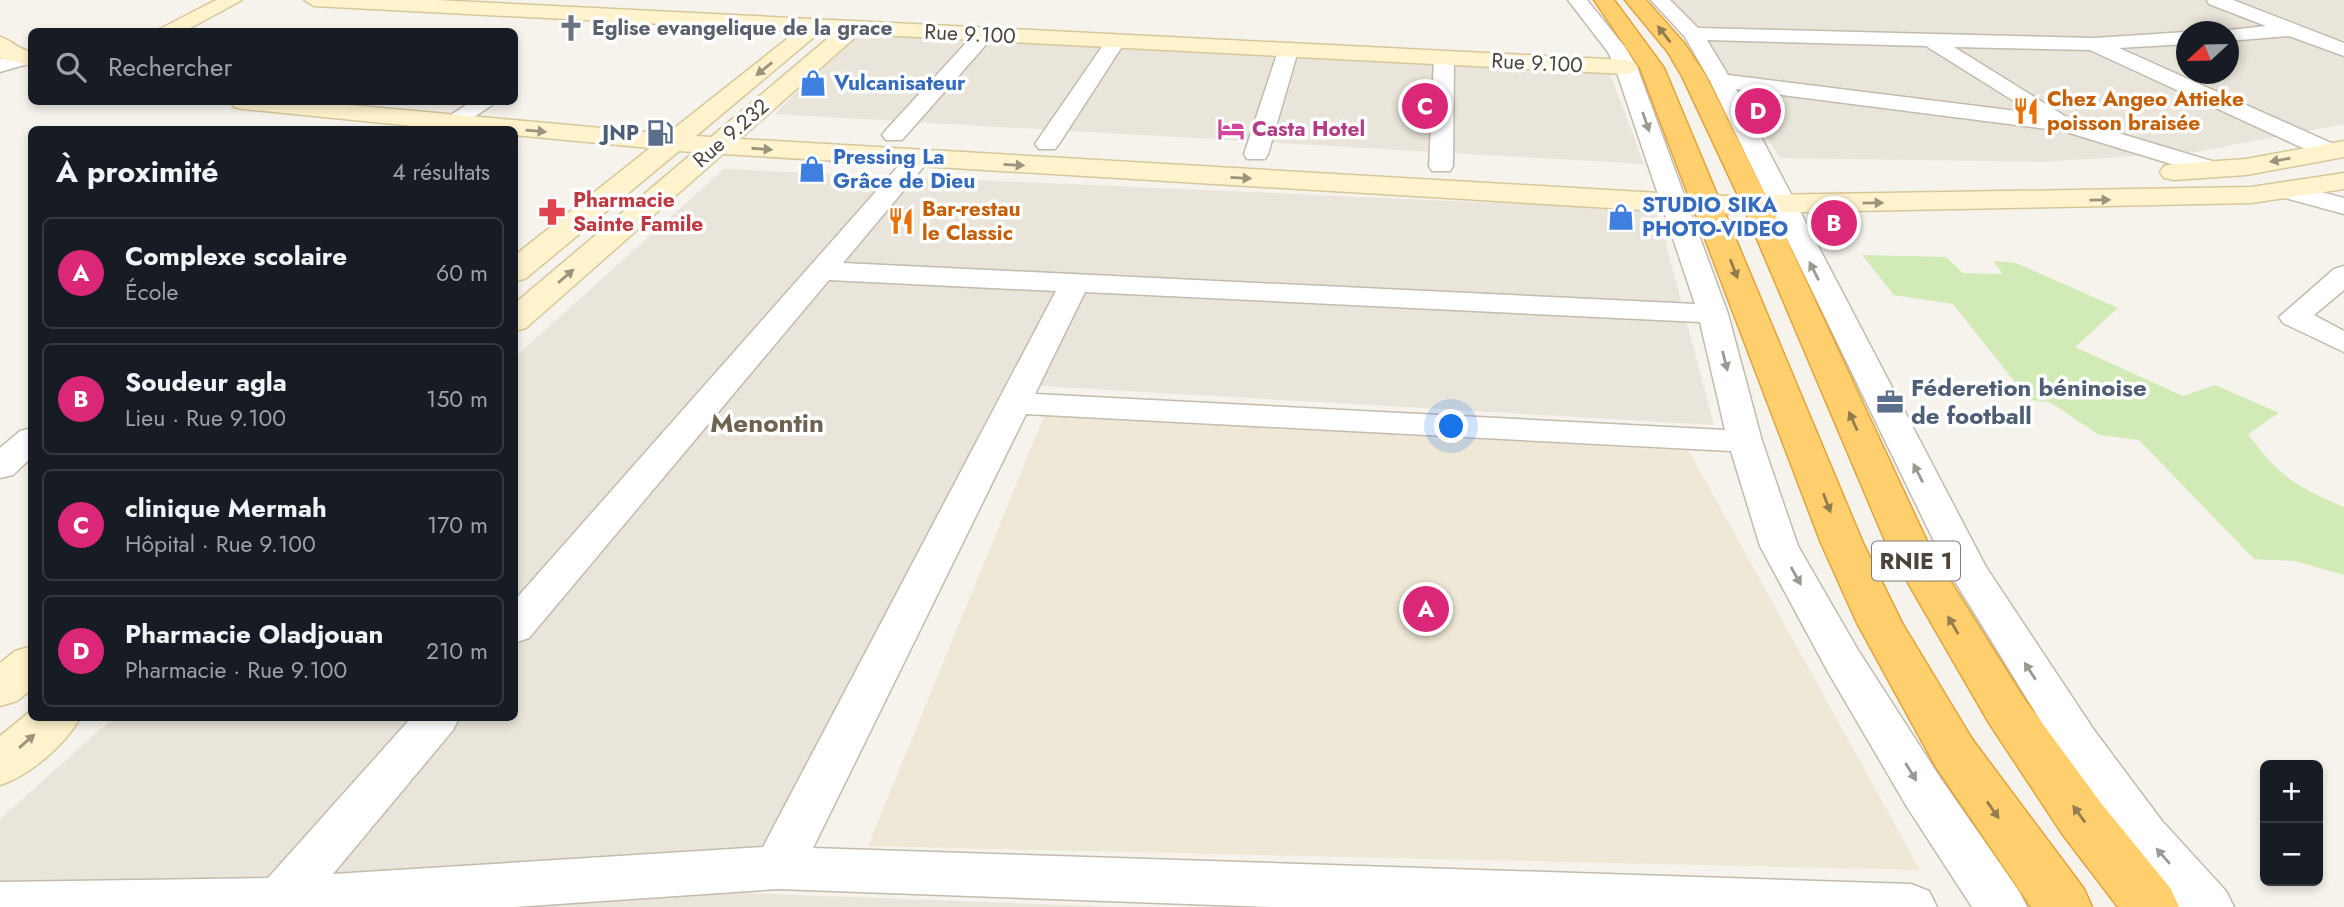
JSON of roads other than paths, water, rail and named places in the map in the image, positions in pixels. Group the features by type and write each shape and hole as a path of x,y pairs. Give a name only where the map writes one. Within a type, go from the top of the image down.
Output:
{"highway":[{"name":"RNIE 1","path":"1604,0 1652,68 1725,192 1910,550 2006,710 2082,819 2151,907"},
{"name":"RNIE 1","path":"1635,0 1667,37 1694,76 1725,192 1837,530 1877,620 1921,701 1993,811 2064,907"}],"street":[{"path":"173,28 232,0"},
{"name":"Rue 9.100","path":"314,0 1626,67"},
{"path":"1577,0 1725,192 2078,743 2145,835 2208,907"},
{"path":"1660,0 1693,34 1721,81 1725,192 1713,314 1745,440 1786,558 1843,661 1910,771 2001,907"},
{"path":"2216,0 2344,50"},
{"name":"Rue 9.232","path":"518,269 676,143 816,26"},
{"name":"Rue 9.232","path":"518,318 853,28"},
{"path":"2239,34 2294,30"},
{"path":"1693,34 2094,44 2176,39"},
{"path":"894,135 984,35"},
{"path":"1931,41 2066,124"},
{"path":"1047,144 1115,42"},
{"path":"0,44 7,53 28,59"},
{"path":"2094,44 2336,150"},
{"path":"1256,154 1288,51"},
{"path":"1441,166 1444,58"},
{"path":"0,66 28,59"},
{"path":"1721,81 2066,124 2216,170"},
{"path":"303,105 443,112 676,143 918,159 1725,192 2094,200 2287,191 2344,181"},
{"path":"443,112 481,105 738,127 1441,166 1725,192 2216,170 2336,150"},
{"path":"518,623 918,159"},
{"path":"2287,191 2344,206"},
{"path":"822,271 1713,314"},
{"path":"778,868 1074,285"},
{"path":"2337,290 2294,317 2344,343"},
{"path":"1014,403 1745,440"},
{"path":"0,467 28,442"},
{"path":"0,688 28,666"},
{"path":"0,765 51,721"},
{"path":"280,900 434,721"},
{"path":"0,905 280,900 778,868 1911,907"}],"place":[{"name":"Eglise evangelique de la grace","path":"571,28"},
{"name":"Vulcanisateur","path":"813,83"},
{"name":"clinique Mermah","path":"1425,106"},
{"name":"Pharmacie Oladjouan","path":"1758,111"},
{"name":"Chez Angeo Attieke poisson braisée","path":"2026,111"},
{"name":"Casta Hotel","path":"1231,129"},
{"name":"JNP","path":"660,133"},
{"name":"Pressing La Grâce de Dieu","path":"812,169"},
{"name":"Pharmacie Sainte Famile","path":"552,212"},
{"name":"STUDIO SIKA PHOTO-VIDEO","path":"1621,217"},
{"name":"Bar-restau le Classic","path":"901,221"},
{"name":"Soudeur agla","path":"1834,223"},
{"name":"Féderetion béninoise de football","path":"1890,402"},
{"name":"Complexe scolaire","path":"1426,609"}],"district":[{"name":"Menontin","path":"767,423"}]}
